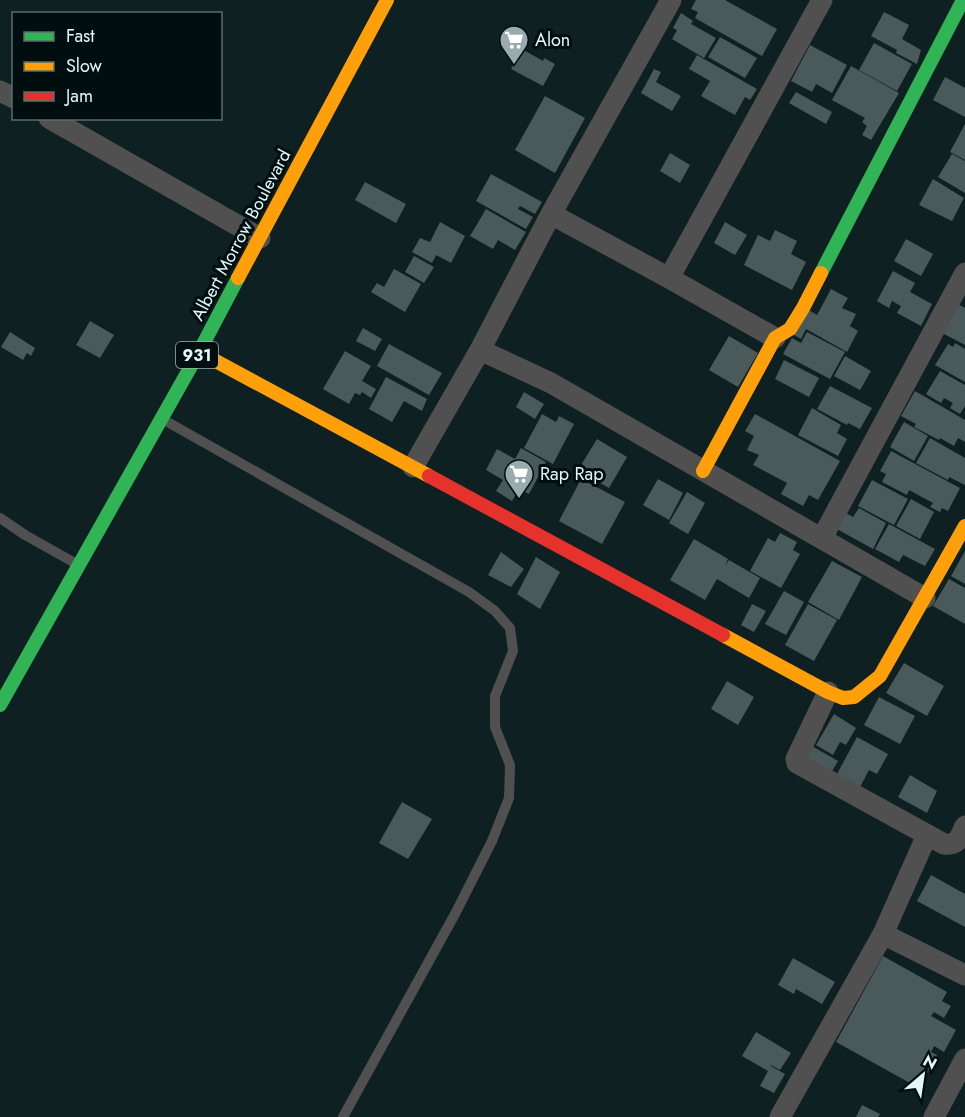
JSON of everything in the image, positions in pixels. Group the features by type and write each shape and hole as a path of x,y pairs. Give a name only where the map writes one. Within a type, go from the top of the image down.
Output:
{"main road":[{"name":"Albert Morrow Boulevard","path":"0,705 199,352 387,0"},
{"path":"703,471 775,338 790,329 803,308 963,0"},
{"path":"199,352 828,692 843,698 854,697 880,676 965,526"}],"street":[{"path":"413,466 480,350 551,214 671,0"},
{"path":"669,278 822,0"},
{"path":"53,120 260,238"},
{"path":"551,214 775,338"},
{"path":"822,538 965,273"},
{"path":"480,350 551,383 925,598"},
{"path":"828,692 796,759 797,763 944,844 955,843 965,826"},
{"path":"780,1117 882,934 927,835"},
{"path":"882,934 965,975"},
{"path":"934,1117 965,1059"}],"lane":[{"path":"161,419 469,592 495,611 510,628 513,651 495,696 495,727 510,765 509,798 492,841 455,914 343,1117"},
{"path":"0,518 78,565"}],"building":[{"path":"696,0 725,0 777,29 762,56 695,18 698,12 691,9"},
{"path":"884,12 909,25 902,39 921,50 917,64 871,36"},
{"path":"681,13 693,21 691,24 716,38 704,58 672,39 677,30 673,28"},
{"path":"720,37 757,58 745,78 708,57"},
{"path":"874,43 912,64 897,91 859,70"},
{"path":"810,45 847,65 832,93 816,84 812,92 791,81"},
{"path":"522,49 543,61 544,58 555,64 543,86 511,69"},
{"path":"697,55 757,89 750,100 745,97 735,115 701,96 710,81 689,69"},
{"path":"851,66 899,93 871,140 862,135 867,126 862,122 865,118 832,100"},
{"path":"654,69 661,72 656,82 681,96 672,111 641,93"},
{"path":"945,77 965,88 965,117 933,100"},
{"path":"796,92 832,112 826,124 789,103"},
{"path":"545,96 585,118 555,173 515,150"},
{"path":"965,124 965,160 950,152"},
{"path":"670,153 690,165 680,183 660,171"},
{"path":"952,154 965,161 965,193 938,177"},
{"path":"491,174 542,202 535,214 520,206 518,209 533,217 526,229 476,201"},
{"path":"933,179 964,198 952,221 919,205"},
{"path":"365,182 406,204 396,223 355,200"},
{"path":"486,209 526,232 515,250 498,240 493,249 470,236"},
{"path":"440,222 465,236 451,263 436,255 432,263 412,252 420,238 430,242"},
{"path":"725,222 747,235 735,255 714,243"},
{"path":"775,230 797,241 791,254 806,262 792,290 744,265 758,235 770,241"},
{"path":"906,239 933,254 921,276 894,261"},
{"path":"414,256 434,267 424,283 405,272"},
{"path":"394,269 421,284 405,312 371,292 377,283 384,287"},
{"path":"893,271 915,283 910,292 932,304 921,326 897,313 901,306 892,301 889,308 877,301"},
{"path":"831,289 848,298 842,308 856,314 850,326 858,331 847,352 806,329 801,339 794,335 807,309 817,315"},
{"path":"958,304 965,308 965,345 942,333"},
{"path":"90,321 114,335 100,358 76,345"},
{"path":"363,328 382,339 375,351 356,341"},
{"path":"10,332 35,348 31,356 27,353 23,360 1,347"},
{"path":"807,332 845,352 830,379 783,354 792,338 801,343"},
{"path":"729,336 758,353 738,387 709,370"},
{"path":"955,343 965,349 965,382 935,365 948,344 953,347"},
{"path":"389,344 442,373 429,395 377,366"},
{"path":"345,351 371,366 362,381 376,389 371,398 362,392 360,395 355,393 349,404 323,389"},
{"path":"845,356 871,371 860,390 834,376"},
{"path":"784,360 819,378 809,397 775,379"},
{"path":"940,371 965,385 965,406 960,414 950,408 953,403 944,398 941,403 926,394"},
{"path":"386,377 427,399 422,411 404,401 392,422 369,409"},
{"path":"830,386 872,408 860,429 848,423 847,425 817,409"},
{"path":"915,391 965,420 965,442 958,438 954,446 940,438 939,440 914,427 916,424 901,416"},
{"path":"524,392 544,404 535,419 516,407"},
{"path":"812,408 841,425 837,433 847,439 838,456 798,435"},
{"path":"542,414 556,422 559,416 574,424 553,464 524,448"},
{"path":"755,414 840,461 818,500 809,495 803,506 781,494 787,483 753,465 759,455 747,450 754,436 745,431"},
{"path":"904,422 928,436 914,461 890,447"},
{"path":"930,438 965,458 965,485 949,477 948,480 916,463"},
{"path":"597,439 627,457 609,488 578,470"},
{"path":"521,448 546,462 529,494 519,489 512,501 496,491 503,480 486,470 497,449 515,459"},
{"path":"891,451 960,488 948,511 942,508 940,512 930,507 933,503 909,490 907,495 882,482 886,474 880,471"},
{"path":"581,479 625,502 602,544 559,521"},
{"path":"658,479 683,493 669,520 643,505"},
{"path":"872,480 908,499 894,525 858,506"},
{"path":"687,492 705,503 688,534 669,523"},
{"path":"911,499 934,512 920,539 896,526"},
{"path":"859,508 886,523 873,549 837,529 846,513 853,517"},
{"path":"889,524 935,549 925,566 903,555 899,562 875,549"},
{"path":"780,533 797,542 793,550 800,554 781,588 750,571 768,538 775,542"},
{"path":"694,539 728,559 725,566 729,560 760,578 749,598 717,579 705,600 670,580"},
{"path":"965,551 965,584 951,576"},
{"path":"501,552 524,569 511,587 488,575"},
{"path":"536,557 560,572 540,609 517,594"},
{"path":"832,561 862,577 839,620 808,602"},
{"path":"949,579 965,588 965,624 933,606"},
{"path":"784,591 804,602 786,635 765,624"},
{"path":"752,604 766,611 754,632 741,625"},
{"path":"808,604 837,620 814,661 785,645"},
{"path":"904,663 944,686 927,716 886,693"},
{"path":"727,681 754,697 738,725 711,709"},
{"path":"879,697 915,716 900,744 864,725"},
{"path":"834,714 856,728 846,745 840,742 833,755 816,745"},
{"path":"857,737 888,754 877,774 869,770 860,787 837,774"},
{"path":"810,745 838,761 828,778 800,762"},
{"path":"910,775 937,791 927,813 898,797"},
{"path":"402,802 432,819 408,859 379,843"},
{"path":"931,875 965,894 965,927 917,901"},
{"path":"883,956 947,992 942,1001 951,1006 944,1018 934,1012 931,1016 956,1030 944,1052 934,1046 931,1052 937,1055 919,1088 836,1042"},
{"path":"793,958 835,982 822,1004 796,989 794,994 778,985"},
{"path":"756,1032 791,1053 780,1070 771,1065 785,1074 774,1093 760,1086 768,1071 742,1056"},
{"path":"862,1105 880,1114 878,1117 856,1117"}],"traffic: fast":[{"path":"821,273 963,0"},
{"path":"0,705 199,352 238,278"}],"traffic: slow":[{"path":"238,278 387,0"},
{"path":"703,471 775,338 790,329 821,273"},
{"path":"199,352 429,476"},
{"path":"723,635 828,692 843,698 854,697 880,676 965,526"}],"traffic: jam":[{"path":"429,476 723,635"}],"place":[{"name":"Alon","path":"514,66"},
{"name":"Rap Rap","path":"519,500"}]}
